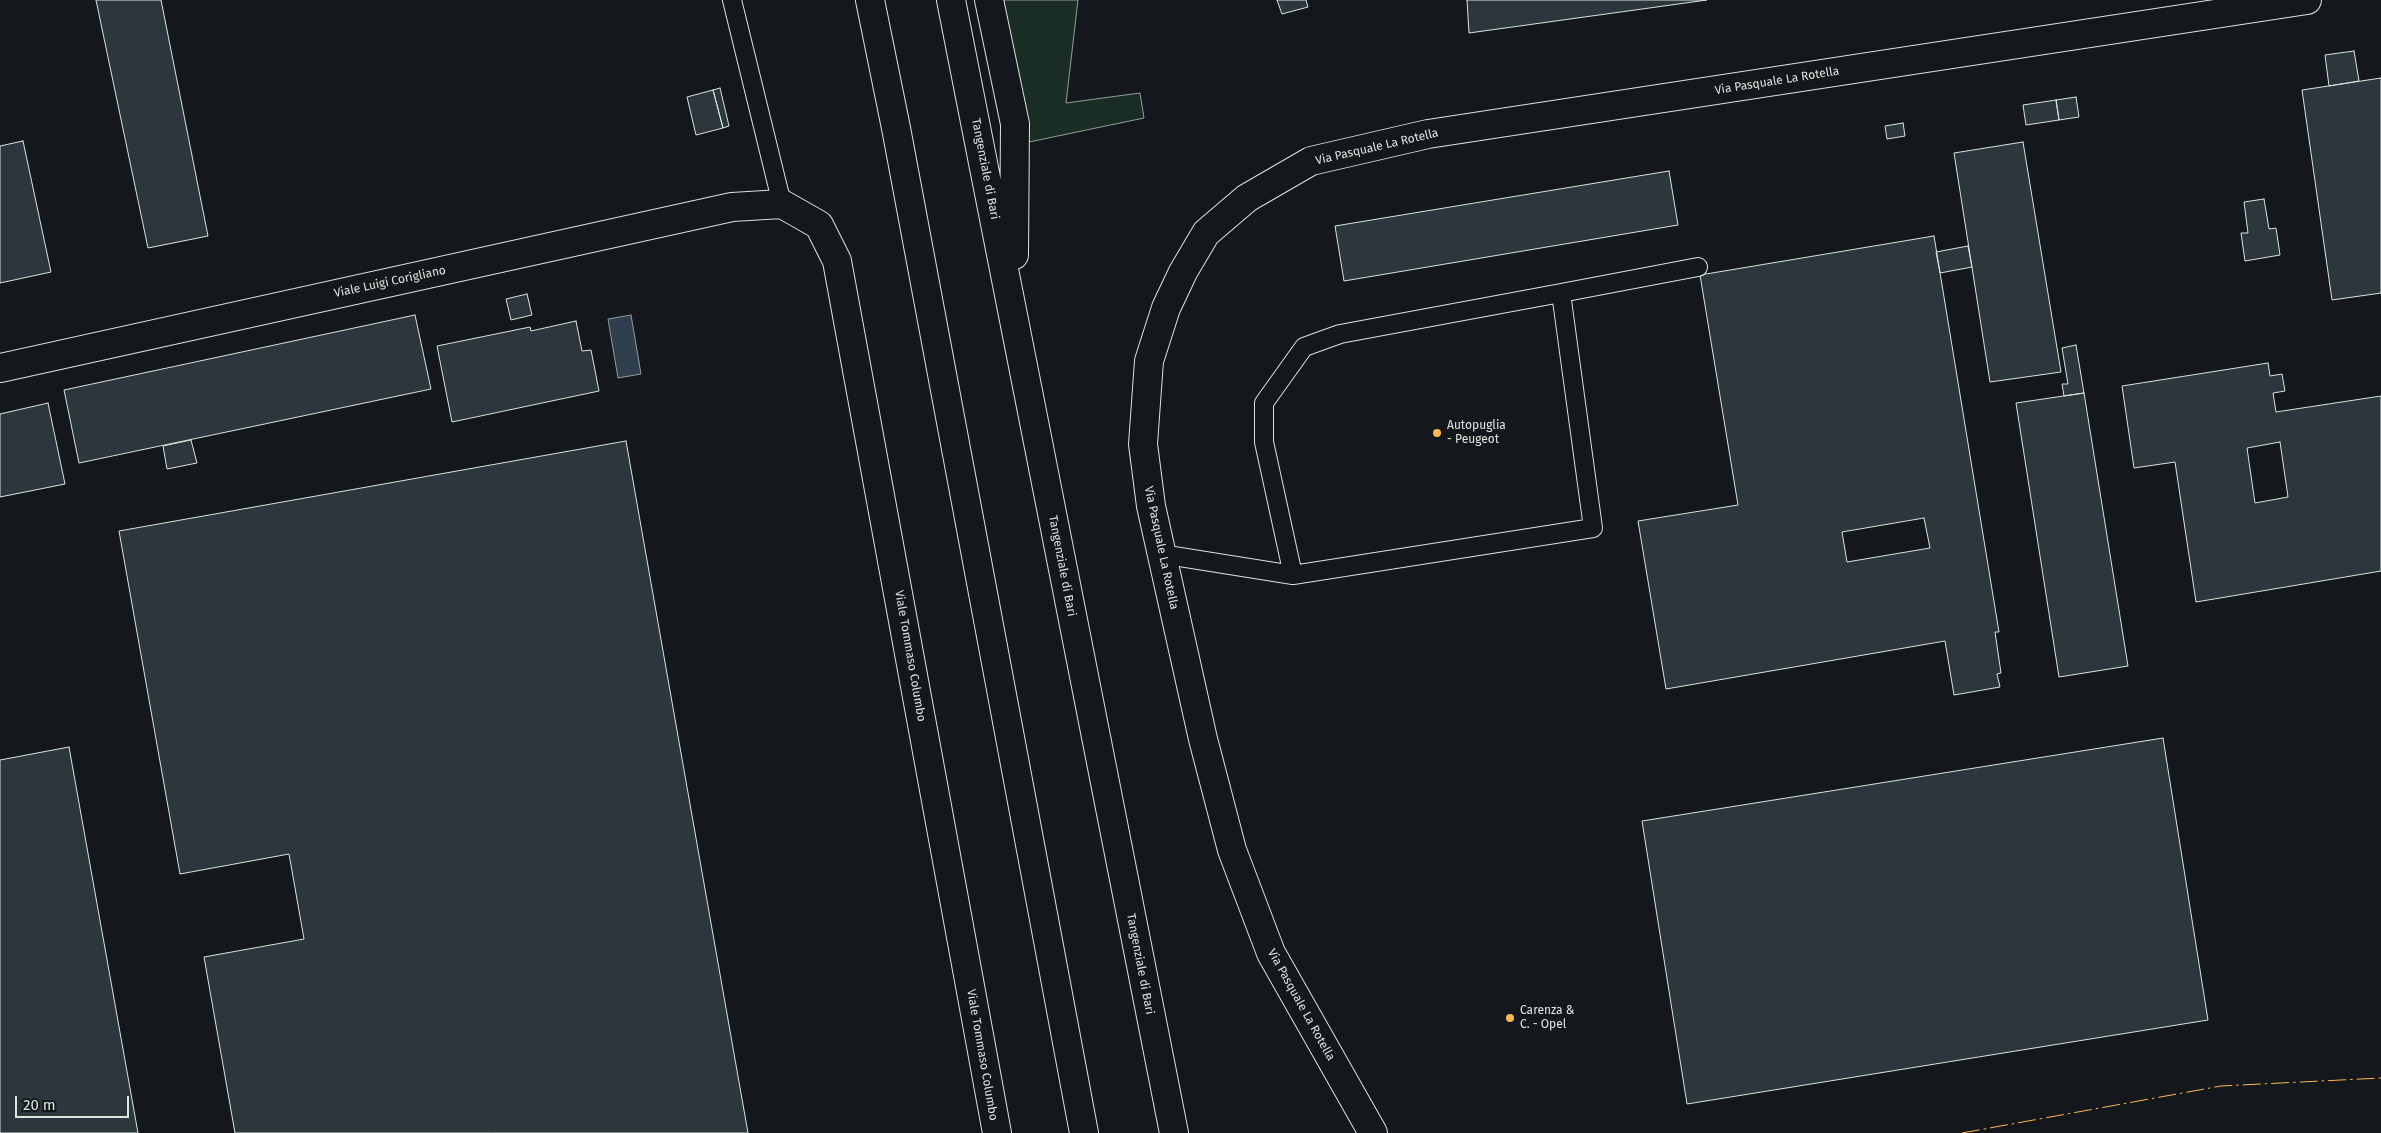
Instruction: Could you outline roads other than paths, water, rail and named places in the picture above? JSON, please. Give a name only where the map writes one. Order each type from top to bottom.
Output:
[{"type":"main road","points":[[870,0],[896,128],[1084,1133]]},
{"type":"main road","name":"Tangenziale di Bari","points":[[951,0],[1174,1133]]},
{"type":"main road","points":[[989,0],[1015,124],[1013,317]]},
{"type":"main road","name":"Via Pasquale La Rotella","points":[[1373,1133],[1271,953],[1236,860],[1203,739],[1151,506],[1144,444],[1149,361],[1166,308],[1183,272],[1206,233],[1247,198],[1311,161],[1428,134],[2308,0]]},
{"type":"main road","name":"Viale Luigi Corigliano","points":[[0,368],[732,207],[782,204]]},
{"type":"main road","name":"Viale Tommaso Columbo","points":[[782,204],[819,225],[837,261],[997,1133]]},
{"type":"lane","points":[[732,0],[782,204]]},
{"type":"lane","points":[[1293,575],[1264,442],[1264,403],[1304,347],[1340,334],[1698,267]]},
{"type":"lane","points":[[1161,554],[1293,575],[1593,528],[1562,293]]},
{"type":"water","points":[[631,315],[641,374],[618,378],[608,319]]},
{"type":"place","name":"Autopuglia - Peugeot","points":[[1437,433]]},
{"type":"place","name":"Carenza & C. - Opel","points":[[1510,1018]]}]
